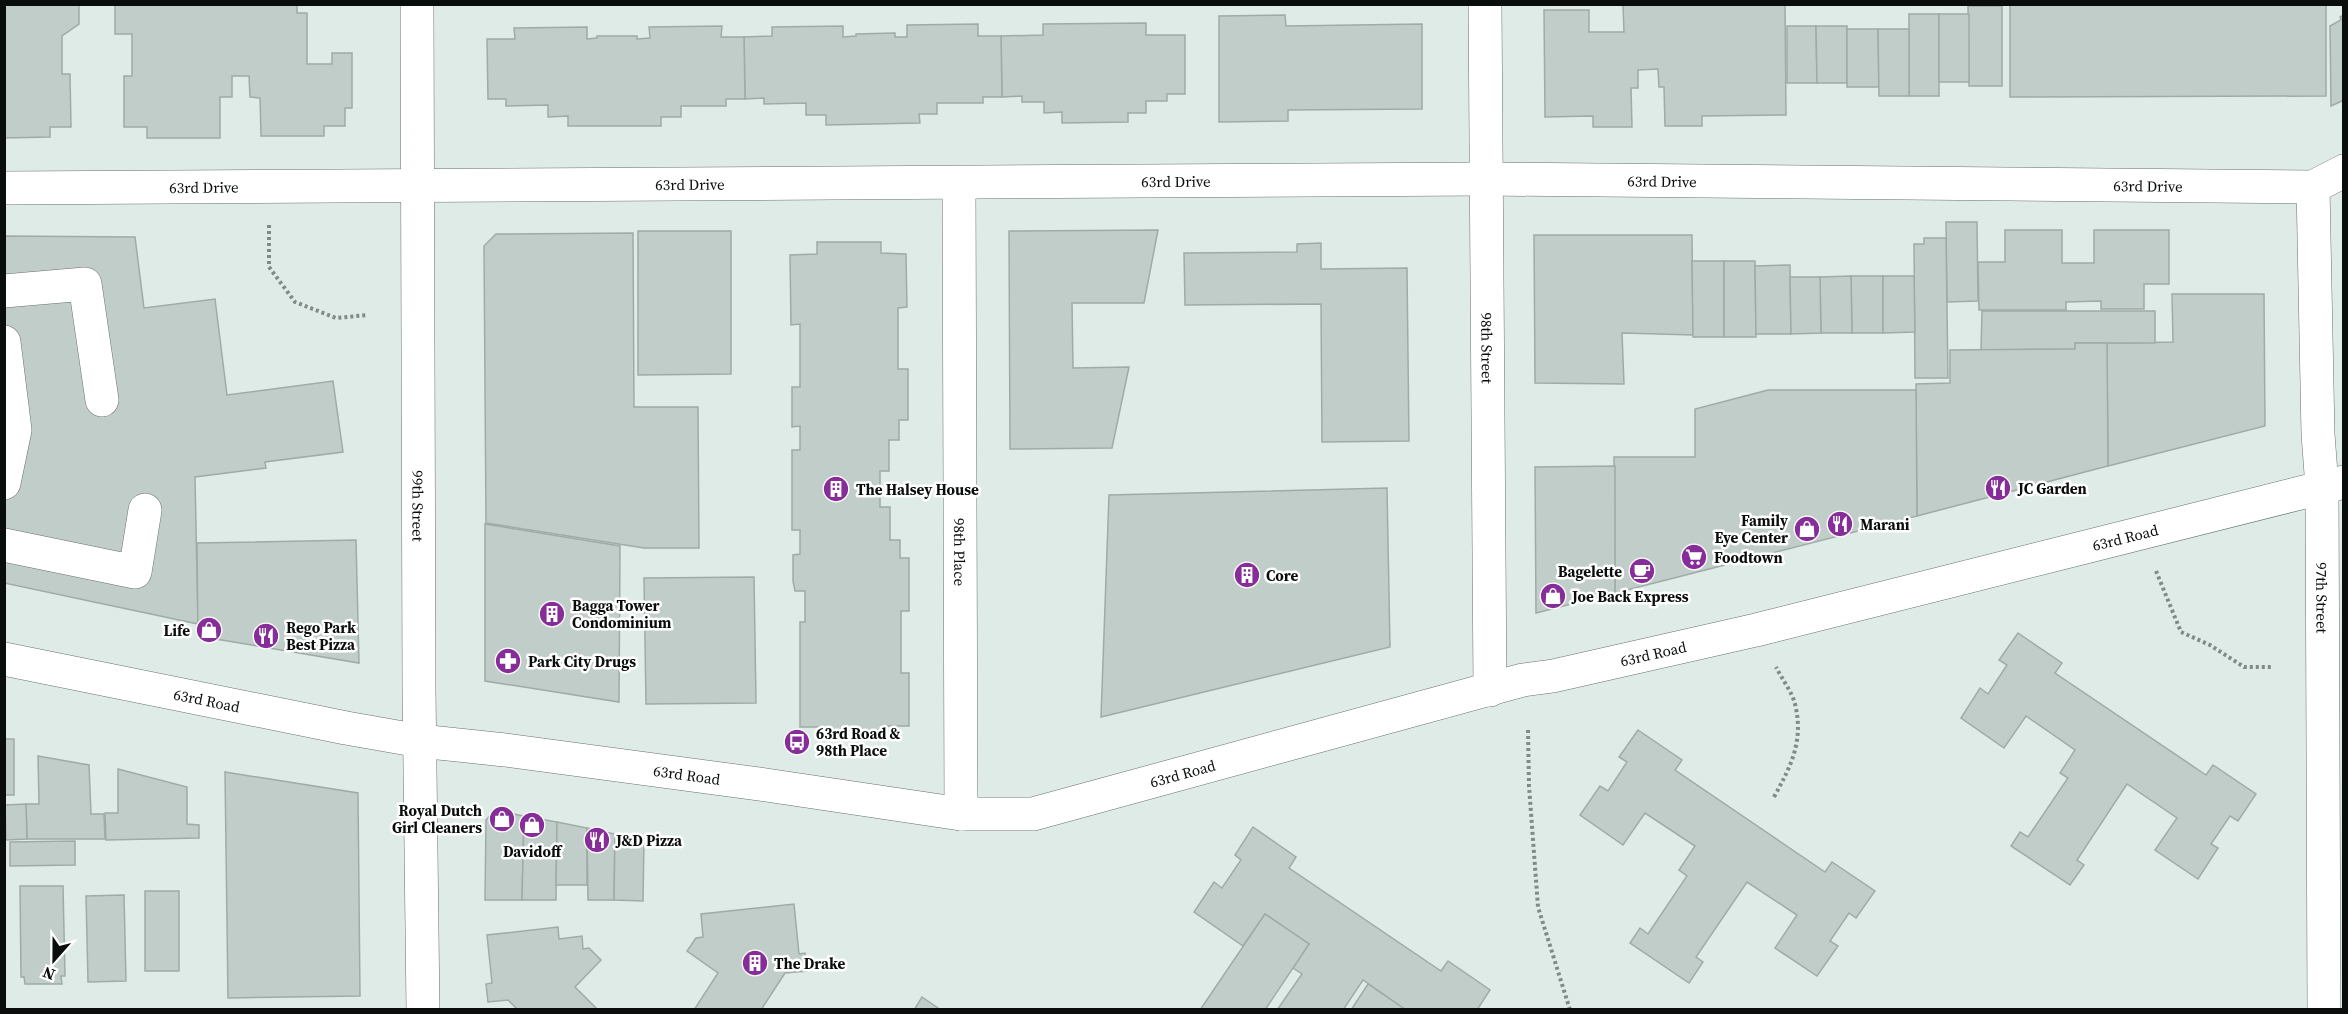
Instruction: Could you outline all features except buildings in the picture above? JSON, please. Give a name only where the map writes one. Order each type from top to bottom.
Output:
[{"type":"street","name":"99th Street","points":[[417,4],[423,1010]]},
{"type":"street","name":"98th Street","points":[[1485,4],[1490,690]]},
{"type":"street","name":"63rd Drive","points":[[4,188],[1486,179],[2313,187],[2343,171]]},
{"type":"street","name":"98th Place","points":[[959,183],[961,814]]},
{"type":"street","name":"97th Street","points":[[2313,187],[2318,434],[2333,485],[2333,643],[2324,1010]]},
{"type":"street","points":[[4,291],[86,284],[102,400]]},
{"type":"street","points":[[4,342],[15,429],[4,483]]},
{"type":"street","name":"63rd Road","points":[[4,659],[420,741],[777,786],[961,814],[1033,814],[1523,680],[1756,630],[2333,485]]},
{"type":"street","points":[[4,545],[135,572],[145,510]]},
{"type":"path","points":[[269,225],[269,267],[295,302],[336,318],[368,315]]},
{"type":"path","points":[[2156,571],[2181,632],[2210,645],[2244,667],[2274,667]]},
{"type":"path","points":[[1774,797],[1796,752],[1798,732],[1795,703],[1776,667]]},
{"type":"path","points":[[1528,730],[1529,786],[1538,907],[1570,1010]]},
{"type":"place","name":"JC Garden","points":[[1998,488]]},
{"type":"place","name":"The Halsey House","points":[[836,489]]},
{"type":"place","name":"Marani","points":[[1840,524]]},
{"type":"place","name":"Family Eye Center","points":[[1807,529]]},
{"type":"place","name":"Foodtown","points":[[1694,557]]},
{"type":"place","name":"Bagelette","points":[[1642,571]]},
{"type":"place","name":"Core","points":[[1247,575]]},
{"type":"place","name":"Joe Back Express","points":[[1553,596]]},
{"type":"place","name":"Bagga Tower Condominium","points":[[552,614]]},
{"type":"place","name":"Life","points":[[209,630]]},
{"type":"place","name":"Rego Park Best Pizza","points":[[266,636]]},
{"type":"place","name":"Park City Drugs","points":[[508,661]]},
{"type":"place","name":"63rd Road & 98th Place","points":[[797,742]]},
{"type":"place","name":"Royal Dutch Girl Cleaners","points":[[502,819]]},
{"type":"place","name":"Davidoff","points":[[532,825]]},
{"type":"place","name":"J&D Pizza","points":[[597,840]]},
{"type":"place","name":"The Drake","points":[[755,963]]}]
